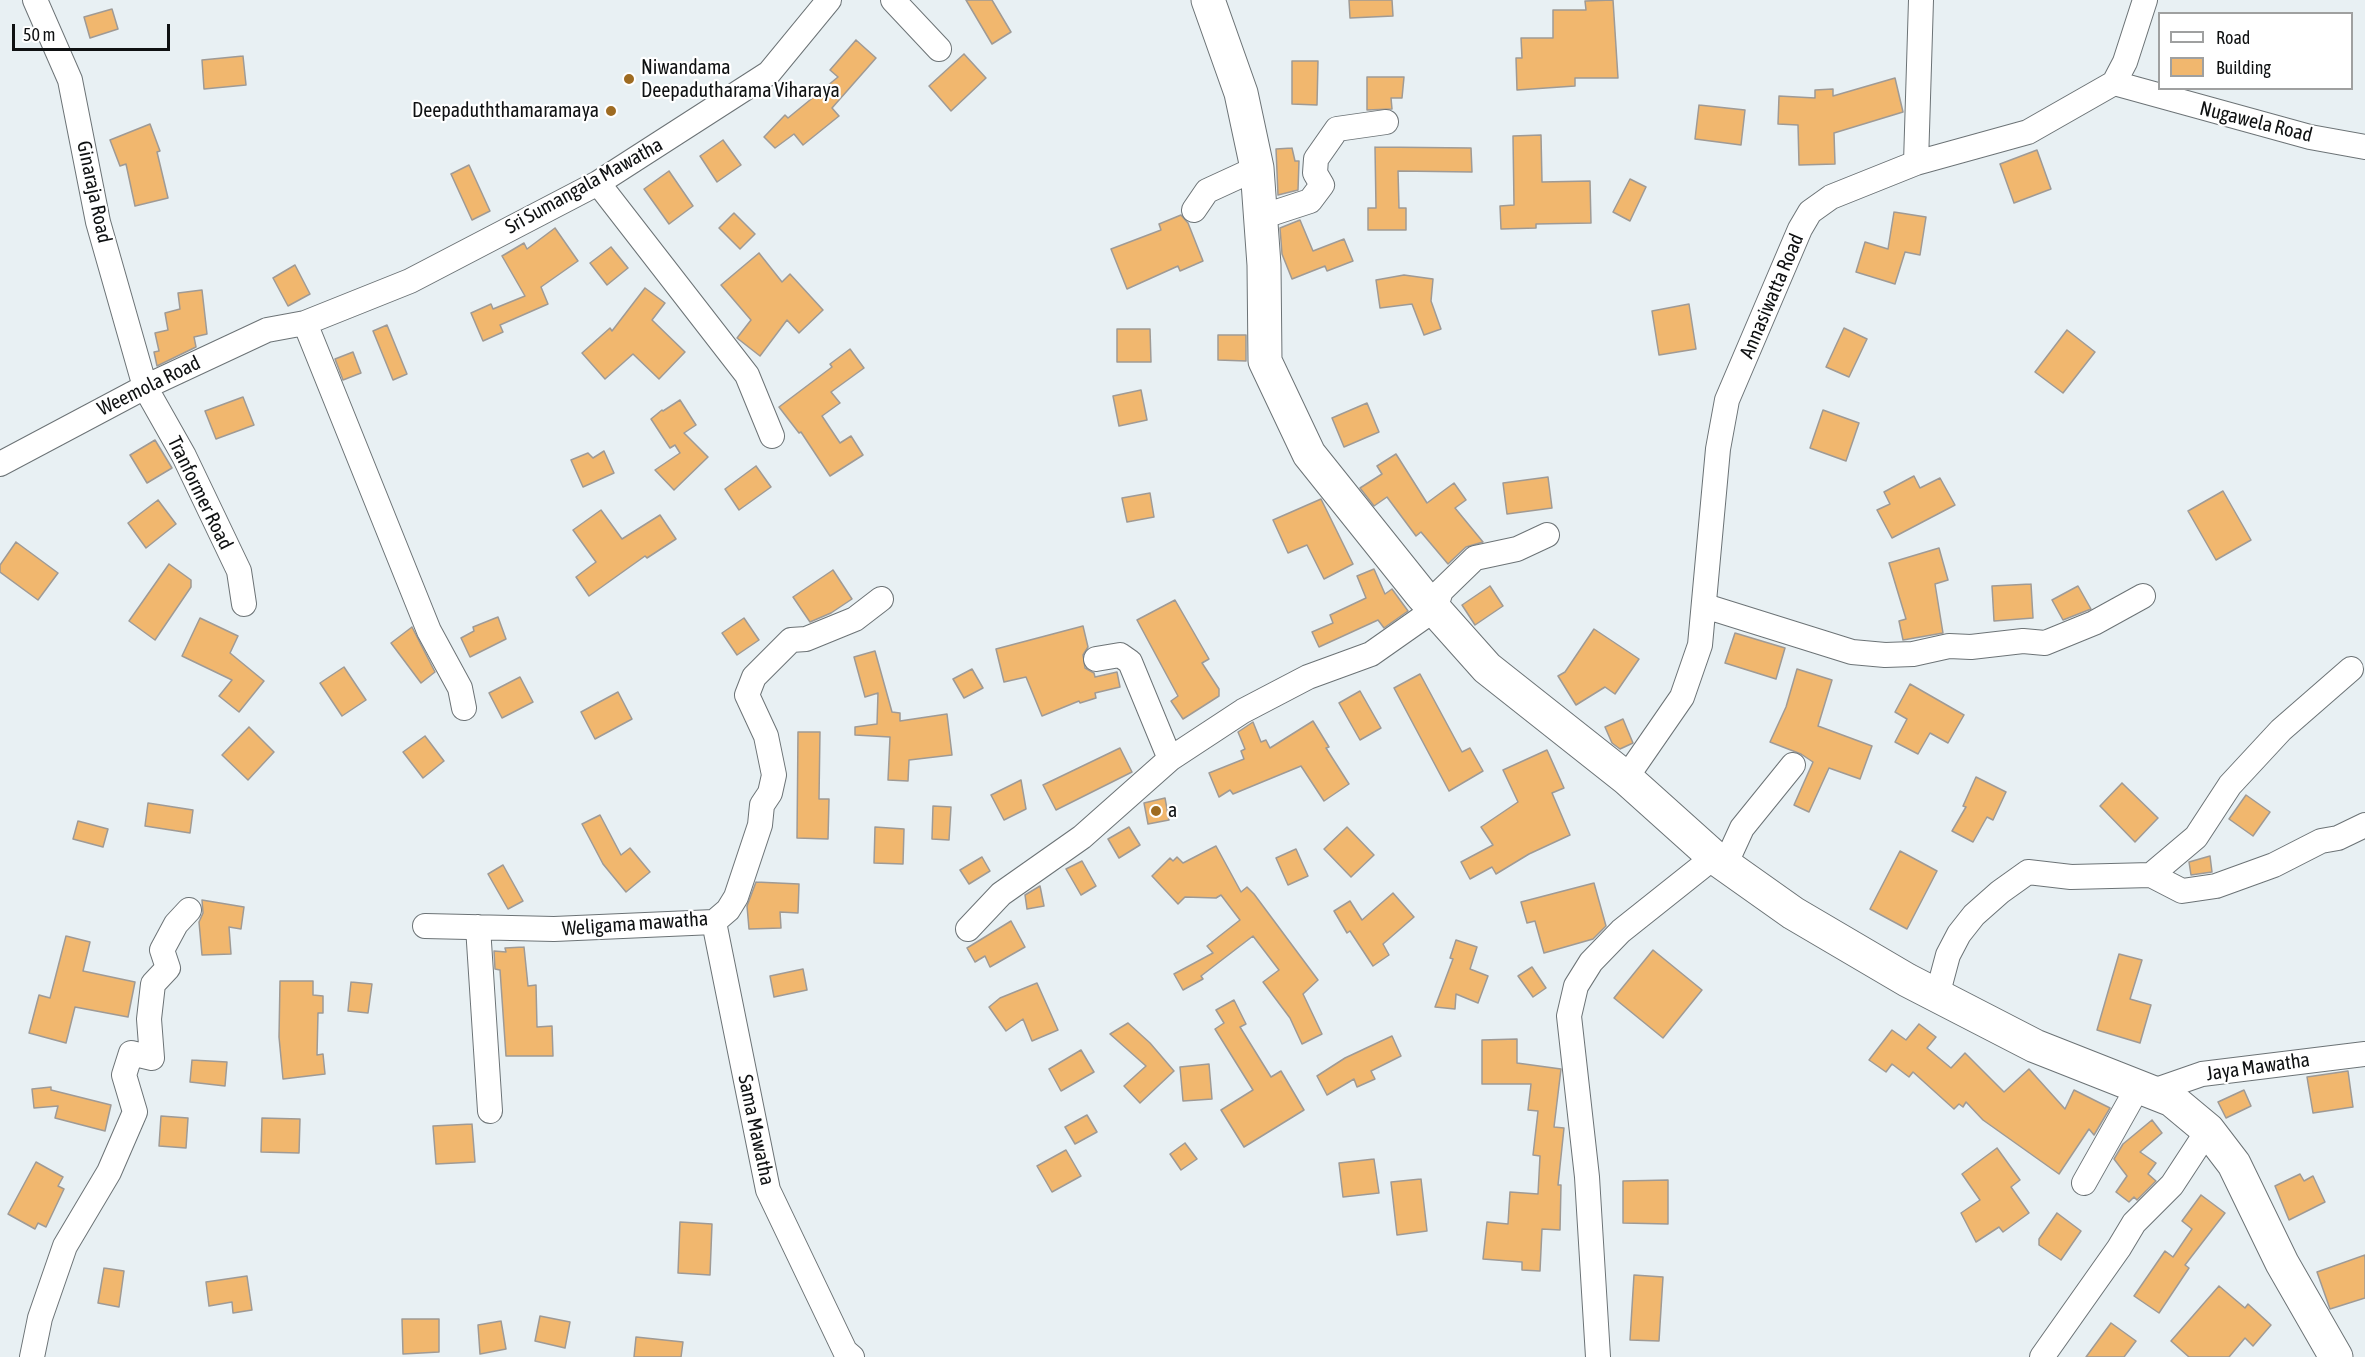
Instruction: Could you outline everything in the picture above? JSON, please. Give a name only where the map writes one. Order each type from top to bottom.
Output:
[{"type":"street","name":"Ginaraja Road","points":[[35,0],[70,80],[98,222],[145,387]]},
{"type":"street","name":"Sri Sumangala Mawatha","points":[[305,323],[410,281],[598,183],[769,73],[829,0]]},
{"type":"street","points":[[894,0],[939,49]]},
{"type":"street","points":[[1208,0],[1241,93],[1257,168],[1261,217],[1265,361],[1309,454],[1435,609],[1487,668],[1626,778],[1720,861],[1793,913],[1937,996],[2035,1046],[2172,1100],[2208,1130],[2234,1164],[2282,1263],[2336,1357]]},
{"type":"street","points":[[1916,163],[1921,0]]},
{"type":"street","points":[[2114,83],[2125,62],[2145,0]]},
{"type":"street","name":"Annasiwatta Road","points":[[1626,778],[1682,697],[1700,645],[1718,449],[1727,400],[1800,229],[1810,212],[1831,198],[1916,163],[2028,132],[2114,83]]},
{"type":"street","name":"Nugawela Road","points":[[2114,83],[2299,134],[2365,147]]},
{"type":"street","points":[[1261,217],[1310,201],[1322,185],[1315,173],[1316,159],[1337,129],[1386,122]]},
{"type":"street","points":[[1194,210],[1207,191],[1257,168]]},
{"type":"street","points":[[598,183],[747,375],[772,436]]},
{"type":"street","name":"Weemola Road","points":[[0,464],[145,387],[267,330],[305,323]]},
{"type":"street","points":[[305,323],[429,631],[460,688],[464,708]]},
{"type":"street","name":"Tranformer Road","points":[[145,387],[184,456],[239,572],[244,604]]},
{"type":"street","points":[[968,929],[1001,894],[1082,837],[1170,759],[1253,706],[1308,677],[1371,654],[1435,609],[1442,591],[1475,558],[1517,549],[1547,535]]},
{"type":"street","points":[[1705,606],[1852,652],[1885,655],[1913,654],[1949,646],[1971,647],[2023,641],[2045,643],[2094,623],[2143,596]]},
{"type":"street","name":"Weligama mawatha","points":[[425,926],[554,929],[714,922],[728,910],[736,897],[760,825],[762,805],[770,793],[774,776],[766,736],[747,695],[754,677],[791,640],[806,639],[855,619],[881,599]]},
{"type":"street","points":[[1096,659],[1120,655],[1130,662],[1170,759]]},
{"type":"street","points":[[2151,875],[2196,837],[2230,785],[2281,730],[2351,669]]},
{"type":"street","points":[[1598,1357],[1587,1177],[1569,1016],[1576,986],[1591,962],[1621,931],[1720,861],[1742,828],[1793,765]]},
{"type":"street","points":[[1937,996],[1948,955],[1959,934],[1974,915],[2028,872],[2071,877],[2151,875],[2182,891],[2216,886],[2274,865],[2321,841],[2338,838],[2365,825]]},
{"type":"street","points":[[32,1357],[40,1318],[65,1246],[109,1172],[135,1112],[124,1075],[131,1053],[152,1059],[149,1019],[153,984],[168,968],[162,950],[176,924],[189,910]]},
{"type":"street","name":"Sama Mawatha","points":[[714,922],[768,1190],[845,1351],[852,1357]]},
{"type":"street","points":[[478,927],[490,1111]]},
{"type":"street","name":"Jaya Mawatha","points":[[2145,1089],[2202,1074],[2365,1054]]},
{"type":"street","points":[[2084,1183],[2145,1089]]},
{"type":"street","points":[[2043,1357],[2134,1223],[2172,1185],[2208,1130]]},
{"type":"building","points":[[966,0],[992,0],[1011,32],[992,44]]},
{"type":"building","points":[[1349,0],[1392,0],[1393,16],[1350,18]]},
{"type":"building","points":[[1613,0],[1618,78],[1575,78],[1575,86],[1517,90],[1516,58],[1522,58],[1521,38],[1553,38],[1553,10],[1586,10],[1585,1]]},
{"type":"building","points":[[112,9],[118,29],[90,38],[84,17]]},
{"type":"building","points":[[856,40],[876,58],[832,108],[839,116],[803,145],[794,134],[775,148],[764,137],[785,115],[788,118],[838,77],[830,70]]},
{"type":"building","points":[[964,54],[986,78],[951,111],[929,86]]},
{"type":"building","points":[[243,56],[246,85],[204,89],[202,60]]},
{"type":"building","points":[[1292,61],[1318,61],[1317,105],[1292,104]]},
{"type":"building","points":[[1367,77],[1404,77],[1402,98],[1391,98],[1392,109],[1367,110]]},
{"type":"building","points":[[1895,78],[1903,112],[1834,133],[1835,164],[1799,165],[1798,125],[1778,124],[1779,96],[1815,98],[1815,90],[1833,89],[1833,96]]},
{"type":"building","points":[[1699,105],[1745,110],[1741,145],[1695,139]]},
{"type":"building","points":[[150,124],[160,151],[157,152],[168,198],[135,206],[126,164],[120,166],[110,140]]},
{"type":"building","points":[[1541,135],[1542,182],[1590,181],[1591,223],[1536,224],[1536,228],[1501,229],[1500,206],[1514,205],[1513,136]]},
{"type":"building","points":[[723,140],[741,165],[717,182],[700,156]]},
{"type":"building","points":[[1375,147],[1471,148],[1472,172],[1398,171],[1399,208],[1406,208],[1406,230],[1368,230],[1368,208],[1376,208]]},
{"type":"building","points":[[1292,148],[1295,161],[1299,161],[1298,190],[1278,195],[1276,149]]},
{"type":"building","points":[[2037,150],[2051,189],[2014,203],[2000,164]]},
{"type":"building","points":[[469,165],[490,211],[472,220],[451,174]]},
{"type":"building","points":[[669,171],[693,206],[669,224],[644,189]]},
{"type":"building","points":[[1630,179],[1646,187],[1630,221],[1613,212]]},
{"type":"building","points":[[1894,212],[1926,217],[1920,255],[1905,252],[1895,284],[1856,272],[1865,242],[1888,249]]},
{"type":"building","points":[[734,213],[755,234],[740,249],[719,228]]},
{"type":"building","points":[[1181,215],[1188,223],[1203,261],[1180,271],[1178,266],[1127,289],[1111,249],[1161,230],[1159,224]]},
{"type":"building","points":[[1300,220],[1313,251],[1344,239],[1353,261],[1327,271],[1325,266],[1292,279],[1282,254],[1280,228]]},
{"type":"building","points":[[555,228],[578,261],[541,287],[548,304],[500,325],[503,332],[483,341],[471,313],[491,304],[493,309],[525,296],[502,256],[524,243],[527,249]]},
{"type":"building","points":[[611,247],[628,268],[607,285],[590,263]]},
{"type":"building","points":[[759,253],[782,282],[790,274],[823,310],[799,333],[787,320],[760,356],[737,338],[751,320],[721,285]]},
{"type":"building","points":[[295,265],[310,294],[288,306],[273,278]]},
{"type":"building","points":[[1404,275],[1433,279],[1431,301],[1441,329],[1424,335],[1412,304],[1380,308],[1376,280]]},
{"type":"building","points":[[645,288],[665,303],[652,320],[685,352],[659,379],[633,354],[605,379],[582,353],[610,328],[612,331]]},
{"type":"building","points":[[202,290],[207,334],[194,337],[196,347],[157,366],[154,352],[159,351],[155,333],[168,330],[165,313],[180,309],[178,293]]},
{"type":"building","points":[[1689,304],[1696,349],[1659,355],[1652,311]]},
{"type":"building","points":[[387,325],[407,374],[393,380],[373,331]]},
{"type":"building","points":[[1844,328],[1867,339],[1849,377],[1826,367]]},
{"type":"building","points":[[1117,329],[1150,329],[1151,362],[1117,362]]},
{"type":"building","points":[[2067,330],[2095,352],[2063,393],[2035,372]]},
{"type":"building","points":[[1218,335],[1246,335],[1246,361],[1218,360]]},
{"type":"building","points":[[850,349],[864,368],[831,392],[840,403],[822,416],[840,443],[851,436],[863,455],[830,476],[801,432],[799,433],[779,407],[832,367],[830,364]]},
{"type":"building","points":[[353,352],[361,373],[343,380],[335,359]]},
{"type":"building","points":[[1141,390],[1147,420],[1119,426],[1113,396]]},
{"type":"building","points":[[243,397],[254,425],[216,439],[205,411]]},
{"type":"building","points":[[680,400],[696,425],[684,433],[708,457],[674,490],[655,470],[680,453],[675,445],[670,448],[651,419]]},
{"type":"building","points":[[1367,403],[1379,432],[1344,447],[1332,418]]},
{"type":"building","points":[[1823,410],[1859,423],[1846,461],[1810,448]]},
{"type":"building","points":[[155,440],[172,468],[147,483],[130,455]]},
{"type":"building","points":[[604,451],[614,473],[583,487],[571,460],[588,453],[593,458]]},
{"type":"building","points":[[1396,454],[1427,503],[1454,483],[1466,500],[1455,508],[1483,542],[1466,547],[1448,564],[1421,532],[1416,536],[1387,497],[1374,506],[1360,488],[1382,474],[1377,466]]},
{"type":"building","points":[[756,466],[771,487],[739,510],[725,489]]},
{"type":"building","points":[[1914,476],[1920,488],[1940,478],[1955,505],[1892,538],[1877,510],[1890,504],[1884,492]]},
{"type":"building","points":[[1548,477],[1552,508],[1507,514],[1503,483]]},
{"type":"building","points":[[2223,491],[2251,540],[2216,560],[2188,511]]},
{"type":"building","points":[[1150,493],[1154,517],[1127,522],[1122,498]]},
{"type":"building","points":[[1321,499],[1353,564],[1324,579],[1307,545],[1288,553],[1273,520]]},
{"type":"building","points":[[158,500],[176,524],[146,548],[128,523]]},
{"type":"building","points":[[601,510],[622,539],[660,515],[676,539],[647,558],[645,556],[589,596],[576,577],[596,562],[573,530]]},
{"type":"building","points":[[16,542],[58,573],[38,600],[0,572],[0,565]]},
{"type":"building","points":[[1939,548],[1948,580],[1935,584],[1943,633],[1903,640],[1899,621],[1906,619],[1889,563]]},
{"type":"building","points":[[169,564],[191,580],[191,587],[155,640],[129,621]]},
{"type":"building","points":[[1374,569],[1385,594],[1392,589],[1408,611],[1384,628],[1378,620],[1319,647],[1312,632],[1333,623],[1330,615],[1366,598],[1357,576]]},
{"type":"building","points":[[833,570],[852,599],[831,613],[810,622],[793,597]]},
{"type":"building","points":[[2031,584],[2033,618],[1994,621],[1992,586]]},
{"type":"building","points":[[1490,586],[1503,606],[1475,625],[1462,605]]},
{"type":"building","points":[[2078,586],[2091,609],[2063,620],[2052,600]]},
{"type":"building","points":[[1175,600],[1209,659],[1202,663],[1219,689],[1219,696],[1183,719],[1171,701],[1178,696],[1137,620]]},
{"type":"building","points":[[498,617],[506,639],[470,657],[461,638],[474,631],[473,627]]},
{"type":"building","points":[[200,618],[238,636],[230,653],[264,681],[239,712],[219,696],[232,680],[182,656]]},
{"type":"building","points":[[744,618],[759,640],[737,655],[722,633]]},
{"type":"building","points":[[1083,626],[1088,647],[1083,655],[1085,668],[1094,673],[1095,677],[1117,672],[1120,687],[1095,693],[1096,698],[1080,703],[1079,701],[1042,716],[1026,677],[1004,682],[996,649]]},
{"type":"building","points":[[412,627],[435,672],[421,683],[391,643]]},
{"type":"building","points":[[1594,629],[1639,659],[1615,694],[1605,687],[1576,705],[1558,676],[1565,672]]},
{"type":"building","points":[[1735,633],[1785,648],[1776,679],[1725,663]]},
{"type":"building","points":[[875,651],[892,712],[900,713],[900,721],[947,714],[952,755],[909,760],[908,781],[888,780],[890,737],[855,735],[855,727],[877,724],[878,693],[865,697],[854,657]]},
{"type":"building","points":[[344,667],[366,700],[342,716],[320,683]]},
{"type":"building","points":[[972,669],[983,688],[964,698],[953,679]]},
{"type":"building","points":[[1797,669],[1832,680],[1818,726],[1872,746],[1860,779],[1829,768],[1809,812],[1794,805],[1813,762],[1801,754],[1770,742],[1786,707]]},
{"type":"building","points":[[1420,674],[1462,752],[1470,748],[1483,771],[1449,791],[1394,688]]},
{"type":"building","points":[[520,677],[533,702],[502,718],[489,693]]},
{"type":"building","points":[[1910,684],[1964,715],[1948,743],[1930,733],[1918,754],[1895,742],[1907,719],[1895,712]]},
{"type":"building","points":[[1360,691],[1381,728],[1360,740],[1339,703]]},
{"type":"building","points":[[618,692],[632,719],[595,739],[581,712]]},
{"type":"building","points":[[1623,719],[1633,743],[1620,749],[1612,743],[1605,727]]},
{"type":"building","points":[[1313,721],[1329,747],[1326,748],[1349,784],[1324,801],[1301,766],[1233,794],[1230,790],[1219,797],[1209,773],[1244,759],[1241,751],[1245,749],[1238,732],[1253,722],[1261,742],[1266,740],[1270,748]]},
{"type":"building","points":[[249,727],[274,752],[248,780],[222,755]]},
{"type":"building","points":[[798,732],[820,732],[819,799],[829,799],[828,839],[797,838]]},
{"type":"building","points":[[425,736],[444,761],[423,778],[403,752]]},
{"type":"building","points":[[1120,748],[1132,772],[1056,810],[1043,785]]},
{"type":"building","points":[[1547,750],[1564,788],[1552,793],[1570,835],[1529,854],[1496,874],[1492,867],[1470,879],[1461,862],[1493,845],[1481,827],[1518,802],[1503,770]]},
{"type":"building","points":[[1976,777],[2006,792],[1993,820],[1987,817],[1973,842],[1952,831],[1966,807],[1963,806]]},
{"type":"building","points":[[1021,780],[1026,809],[1004,820],[991,795]]},
{"type":"building","points":[[2122,783],[2158,818],[2135,842],[2100,806]]},
{"type":"building","points":[[2246,795],[2270,812],[2253,836],[2229,819]]},
{"type":"building","name":"a","points":[[1165,798],[1169,820],[1148,824],[1144,803]]},
{"type":"building","points":[[148,803],[193,810],[190,833],[145,826]]},
{"type":"building","points":[[933,806],[951,807],[949,840],[932,839]]},
{"type":"building","points":[[600,815],[621,855],[630,848],[650,872],[626,892],[603,864],[582,824]]},
{"type":"building","points":[[78,821],[108,829],[103,847],[73,839]]},
{"type":"building","points":[[875,827],[904,829],[903,864],[874,863]]},
{"type":"building","points":[[1129,827],[1140,845],[1119,858],[1108,839]]},
{"type":"building","points":[[1347,827],[1374,855],[1351,877],[1324,849]]},
{"type":"building","points":[[1216,846],[1241,892],[1247,887],[1254,894],[1318,980],[1303,994],[1322,1034],[1302,1044],[1290,1018],[1263,982],[1279,970],[1253,936],[1201,976],[1203,979],[1183,990],[1174,974],[1213,953],[1207,946],[1240,920],[1221,895],[1216,898],[1185,897],[1178,904],[1152,876],[1170,858],[1173,861],[1177,857],[1183,863]]},
{"type":"building","points":[[1296,849],[1308,876],[1288,885],[1276,858]]},
{"type":"building","points":[[1900,851],[1937,871],[1907,929],[1870,909]]},
{"type":"building","points":[[2210,856],[2212,872],[2191,875],[2189,862]]},
{"type":"building","points":[[982,857],[990,871],[969,884],[960,870]]},
{"type":"building","points":[[1082,861],[1096,886],[1081,895],[1066,869]]},
{"type":"building","points":[[503,865],[523,901],[508,909],[488,874]]},
{"type":"building","points":[[756,882],[799,884],[798,913],[780,912],[781,928],[749,929],[747,906]]},
{"type":"building","points":[[1594,883],[1606,926],[1593,939],[1544,953],[1535,921],[1527,923],[1521,902]]},
{"type":"building","points":[[1040,886],[1044,906],[1027,909],[1025,895]]},
{"type":"building","points":[[1393,893],[1414,917],[1383,944],[1389,955],[1373,966],[1350,931],[1347,933],[1334,911],[1350,901],[1362,920]]},
{"type":"building","points":[[202,900],[244,907],[241,929],[229,927],[231,954],[202,955],[199,922],[203,913]]},
{"type":"building","points":[[1011,921],[1025,947],[990,967],[985,956],[975,962],[967,948]]},
{"type":"building","points":[[66,936],[90,942],[83,971],[135,982],[128,1017],[75,1007],[66,1043],[29,1033],[39,995],[50,998]]},
{"type":"building","points":[[1456,940],[1477,947],[1470,969],[1488,976],[1478,1003],[1456,994],[1455,1009],[1435,1007],[1453,959],[1450,958]]},
{"type":"building","points":[[524,947],[528,986],[536,985],[537,1027],[552,1026],[553,1056],[506,1056],[500,970],[495,969],[494,951],[506,952],[505,948]]},
{"type":"building","points":[[1653,950],[1702,990],[1663,1038],[1614,998]]},
{"type":"building","points":[[2119,954],[2142,960],[2130,999],[2151,1005],[2140,1043],[2097,1030]]},
{"type":"building","points":[[1532,967],[1546,988],[1533,997],[1518,976]]},
{"type":"building","points":[[803,969],[807,990],[774,997],[770,976]]},
{"type":"building","points":[[280,981],[313,981],[313,995],[323,996],[323,1013],[318,1013],[317,1055],[323,1054],[325,1074],[283,1079],[279,1037]]},
{"type":"building","points":[[351,982],[372,984],[368,1013],[348,1011]]},
{"type":"building","points":[[1037,983],[1058,1030],[1032,1041],[1023,1019],[1006,1031],[989,1007],[1000,998]]},
{"type":"building","points":[[1234,1000],[1246,1024],[1240,1027],[1271,1077],[1281,1071],[1304,1110],[1244,1147],[1221,1110],[1253,1090],[1215,1029],[1224,1023],[1216,1010]]},
{"type":"building","points":[[1128,1023],[1150,1043],[1174,1071],[1140,1103],[1124,1086],[1146,1066],[1110,1034]]},
{"type":"building","points":[[1919,1024],[1936,1037],[1927,1048],[1951,1068],[1965,1053],[2004,1092],[2029,1069],[2065,1109],[2074,1090],[2110,1108],[2094,1135],[2089,1129],[2059,1174],[1983,1120],[1966,1102],[1963,1107],[1959,1104],[1954,1109],[1913,1072],[1909,1077],[1892,1064],[1886,1072],[1869,1060],[1892,1030],[1906,1040]]},
{"type":"building","points":[[1392,1036],[1401,1056],[1371,1071],[1375,1079],[1357,1087],[1354,1079],[1327,1095],[1317,1076],[1345,1058]]},
{"type":"building","points":[[1517,1039],[1517,1063],[1561,1069],[1554,1127],[1564,1128],[1558,1185],[1561,1185],[1560,1230],[1542,1229],[1540,1271],[1522,1270],[1522,1262],[1483,1259],[1487,1222],[1508,1224],[1510,1192],[1538,1194],[1540,1156],[1533,1155],[1538,1111],[1528,1110],[1531,1084],[1482,1084],[1482,1040]]},
{"type":"building","points":[[1081,1050],[1094,1072],[1061,1091],[1049,1069]]},
{"type":"building","points":[[192,1060],[227,1062],[225,1086],[190,1082]]},
{"type":"building","points":[[1209,1064],[1212,1099],[1183,1101],[1180,1067]]},
{"type":"building","points":[[2348,1071],[2353,1107],[2313,1113],[2307,1077]]},
{"type":"building","points":[[51,1087],[51,1090],[111,1105],[105,1131],[55,1118],[58,1106],[34,1108],[32,1089]]},
{"type":"building","points":[[2244,1090],[2251,1106],[2226,1118],[2218,1102]]},
{"type":"building","points":[[1087,1115],[1097,1132],[1075,1144],[1065,1127]]},
{"type":"building","points":[[161,1116],[188,1118],[186,1148],[159,1146]]},
{"type":"building","points":[[262,1118],[300,1119],[299,1153],[261,1152]]},
{"type":"building","points":[[2152,1120],[2162,1133],[2140,1152],[2156,1163],[2148,1174],[2156,1181],[2137,1200],[2134,1197],[2129,1202],[2116,1192],[2127,1176],[2114,1159],[2123,1144]]},
{"type":"building","points":[[472,1124],[475,1162],[436,1164],[433,1126]]},
{"type":"building","points":[[1185,1143],[1197,1159],[1181,1170],[1170,1154]]},
{"type":"building","points":[[1997,1148],[2020,1180],[2011,1187],[2029,1213],[2003,1232],[1999,1227],[1976,1242],[1961,1213],[1980,1200],[1962,1174]]},
{"type":"building","points":[[1066,1150],[1081,1176],[1052,1192],[1037,1166]]},
{"type":"building","points":[[1374,1159],[1379,1193],[1343,1197],[1339,1163]]},
{"type":"building","points":[[36,1162],[63,1177],[58,1186],[64,1189],[46,1227],[38,1223],[35,1229],[8,1214]]},
{"type":"building","points":[[2300,1174],[2304,1181],[2313,1176],[2325,1202],[2289,1220],[2275,1186]]},
{"type":"building","points":[[1421,1179],[1427,1231],[1397,1235],[1391,1182]]},
{"type":"building","points":[[1668,1180],[1668,1224],[1623,1223],[1623,1181]]},
{"type":"building","points":[[2201,1195],[2225,1213],[2185,1265],[2189,1268],[2159,1313],[2134,1296],[2165,1251],[2173,1257],[2192,1229],[2182,1221]]},
{"type":"building","points":[[2057,1213],[2081,1231],[2061,1260],[2039,1245],[2039,1239]]},
{"type":"building","points":[[680,1222],[712,1224],[710,1275],[678,1273]]},
{"type":"building","points":[[2365,1255],[2365,1298],[2330,1309],[2317,1272]]},
{"type":"building","points":[[104,1268],[124,1271],[119,1307],[98,1303]]},
{"type":"building","points":[[1634,1275],[1663,1277],[1659,1341],[1630,1340]]},
{"type":"building","points":[[247,1276],[252,1310],[233,1313],[232,1302],[209,1306],[206,1282]]},
{"type":"building","points":[[2219,1286],[2245,1308],[2248,1304],[2271,1325],[2253,1346],[2245,1338],[2229,1357],[2189,1357],[2171,1341]]},
{"type":"building","points":[[540,1316],[570,1322],[565,1348],[535,1341]]},
{"type":"building","points":[[402,1319],[439,1319],[439,1352],[403,1354]]},
{"type":"building","points":[[501,1321],[506,1349],[480,1354],[478,1325]]},
{"type":"building","points":[[2111,1323],[2136,1341],[2124,1357],[2086,1357]]},
{"type":"building","points":[[636,1337],[683,1342],[681,1357],[634,1357]]},
{"type":"place","name":"Niwandama Deepadutharama Viharaya","points":[[629,79]]},
{"type":"place","name":"Deepaduththamaramaya","points":[[611,111]]},
{"type":"place","name":"a","points":[[1156,811]]}]
